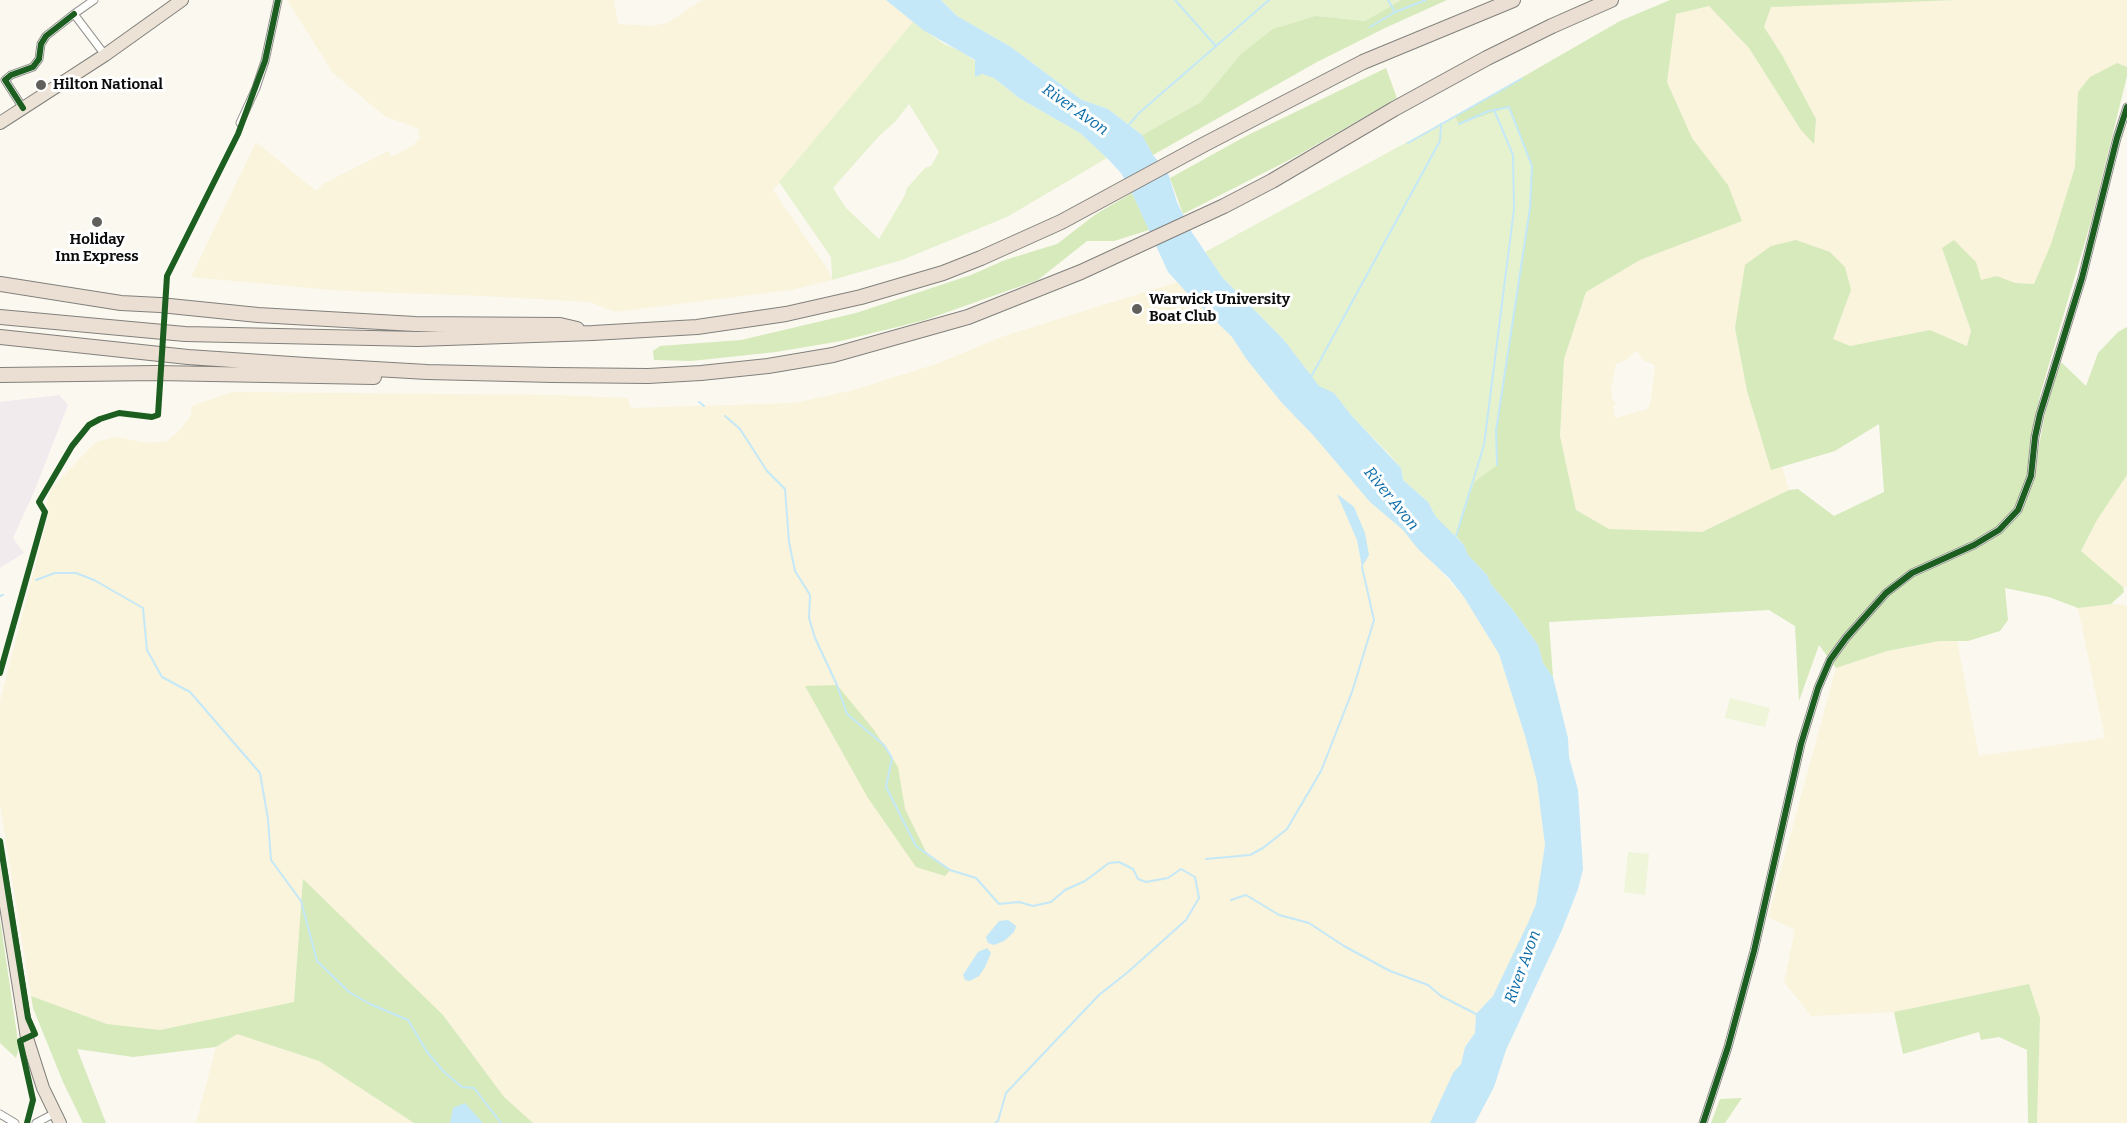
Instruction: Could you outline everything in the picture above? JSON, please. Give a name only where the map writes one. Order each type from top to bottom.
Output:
[{"type":"highway","points":[[0,123],[105,55],[182,0]]},
{"type":"highway","points":[[0,317],[185,334],[418,339],[697,327],[786,314],[861,297],[943,273],[981,258],[1061,222],[1363,62],[1513,0]]},
{"type":"highway","points":[[0,337],[188,357],[427,372],[648,376],[733,371],[833,355],[925,330],[996,307],[1081,272],[1224,206],[1486,58],[1611,0]]},
{"type":"highway","points":[[0,284],[121,303],[258,315],[414,324],[560,325],[593,333]]},
{"type":"highway","points":[[0,375],[157,373],[370,377],[427,372]]},
{"type":"highway","points":[[0,868],[27,1038],[34,1067],[58,1118]]},
{"type":"street","points":[[23,108],[5,80],[11,75],[33,67],[39,59],[41,44],[46,36],[94,0]]},
{"type":"street","points":[[240,123],[265,61],[278,0]]},
{"type":"street","points":[[74,14],[105,55]]},
{"type":"street","points":[[1703,1123],[1728,1047],[1754,951],[1801,744],[1818,688],[1830,660],[1842,643],[1886,593],[1912,573],[1974,545],[1999,530],[2018,510],[2031,476],[2040,414],[2082,278],[2127,107]]},
{"type":"street","points":[[0,1114],[15,1123]]},
{"type":"street","points":[[36,1123],[58,1118]]},
{"type":"shaded area","points":[[287,0],[614,0],[618,24],[653,26],[669,22],[702,0],[886,0],[913,22],[773,190],[828,270],[832,280],[791,290],[615,312],[590,302],[344,291],[191,277],[256,142],[316,191],[323,184],[388,151],[391,157],[412,146],[420,138],[418,128],[386,117],[333,73]]},
{"type":"shaded area","points":[[1957,0],[2127,0],[2127,67],[2117,63],[2078,92],[2075,167],[2051,244],[2034,284],[2015,283],[1997,276],[1981,281],[1942,248],[1971,332],[1968,346],[1930,330],[1850,346],[1833,339],[1851,290],[1735,328],[1747,391],[1759,431],[1772,469],[1782,466],[1789,490],[1702,532],[1609,529],[1576,510],[1560,436],[1564,359],[1586,292],[1640,260],[1742,221],[1728,185],[1692,138],[1667,82],[1676,14],[1709,6],[1749,48],[1801,130],[1814,143],[1816,119],[1782,55],[1764,27],[1771,6]],"holes":[[[1635,352],[1639,352],[1643,360],[1655,365],[1648,409],[1615,418],[1613,406],[1616,403],[1612,399],[1611,389],[1616,364],[1626,360]]]},
{"type":"shaded area","points":[[1177,282],[1232,337],[1247,360],[1282,403],[1313,435],[1370,502],[1403,530],[1464,597],[1499,654],[1526,739],[1537,782],[1545,845],[1536,904],[1493,996],[1476,1014],[1475,1033],[1465,1047],[1461,1064],[1453,1074],[1430,1123],[533,1123],[504,1097],[443,1015],[303,880],[294,1002],[160,1030],[107,1024],[31,996],[0,805],[0,701],[49,512],[46,504],[52,487],[96,442],[117,437],[147,443],[167,441],[179,431],[191,415],[192,406],[232,392],[555,395],[628,398],[631,408],[795,403],[854,390],[936,364],[1004,336]]},
{"type":"shaded area","points":[[59,395],[68,405],[34,492],[13,538],[24,553],[0,568],[0,402]]},
{"type":"shaded area","points":[[2127,475],[2127,587],[2123,587],[2081,551],[2097,520]]},
{"type":"shaded area","points":[[2111,604],[2127,605],[2127,1123],[2037,1123],[2040,1018],[2029,984],[1894,1012],[1811,1016],[1784,982],[1795,930],[1768,917],[1836,668],[1887,651],[1939,641],[1957,641],[1979,756],[2105,738],[2078,608]]},
{"type":"shaded area","points":[[237,1034],[319,1061],[414,1123],[196,1123],[216,1047]]},
{"type":"green space","points":[[941,0],[1401,0],[1365,21],[1316,16],[1241,54],[1201,102],[1142,135],[1108,109],[1082,100],[1011,47],[957,16]]},
{"type":"green space","points":[[1401,0],[1447,0],[1317,62],[1153,155],[1142,135],[1201,102],[1241,54],[1273,29],[1316,16],[1365,21]]},
{"type":"green space","points":[[1670,0],[1957,0],[1771,7],[1764,27],[1782,55],[1816,119],[1814,144],[1801,130],[1749,48],[1709,6],[1676,14],[1667,82],[1692,138],[1728,185],[1742,221],[1640,260],[1586,292],[1564,359],[1560,436],[1576,510],[1609,529],[1702,532],[1789,490],[1798,489],[1834,516],[1884,492],[1879,424],[1835,451],[1771,470],[1747,391],[1735,328],[1745,265],[1771,246],[1796,240],[1830,252],[1845,267],[1851,290],[1833,339],[1850,346],[1930,330],[1967,346],[1971,331],[1942,248],[1954,240],[1976,262],[1981,280],[1997,276],[2015,283],[2034,284],[2051,244],[2075,167],[2078,92],[2090,77],[2117,63],[2127,67],[2127,76],[2092,218],[2040,395],[2031,450],[2038,451],[2049,393],[2061,362],[2086,386],[2098,353],[2118,332],[2127,327],[2127,475],[2097,520],[2081,551],[2123,587],[2124,592],[2111,604],[2078,608],[2049,597],[2005,588],[2008,620],[2000,631],[1968,641],[1939,641],[1887,651],[1836,668],[1819,645],[1799,701],[1795,626],[1769,610],[1549,622],[1553,677],[1543,663],[1538,645],[1491,584],[1487,575],[1468,555],[1464,545],[1456,536],[1474,482],[1497,465],[1496,431],[1530,209],[1532,166],[1509,107],[1459,124],[1455,116],[1620,21]]},
{"type":"green space","points":[[913,22],[944,44],[975,61],[982,74],[994,78],[1019,98],[1080,133],[1107,158],[1007,217],[902,260],[832,280],[831,257],[779,182]],"holes":[[[909,104],[939,152],[931,166],[925,168],[907,188],[879,239],[846,208],[833,188]]]},
{"type":"green space","points":[[1386,68],[1397,98],[1293,158],[1183,214],[1170,178],[1246,136]]},
{"type":"green space","points":[[1509,107],[1532,166],[1530,208],[1496,431],[1497,465],[1474,482],[1456,536],[1450,533],[1436,517],[1428,502],[1403,480],[1401,468],[1389,454],[1351,415],[1334,393],[1319,387],[1284,340],[1222,277],[1205,252],[1455,116],[1459,124],[1489,111]]},
{"type":"green space","points":[[1132,193],[1149,230],[1114,241],[1087,241],[1038,280],[925,320],[841,341],[776,352],[691,361],[654,360],[653,351],[660,346],[741,340],[856,313],[971,275],[1005,260],[1057,244],[1096,214]]},
{"type":"green space","points":[[837,685],[874,730],[898,767],[905,809],[928,856],[950,870],[945,876],[916,867],[868,798],[805,686]]},
{"type":"green space","points":[[1730,698],[1770,708],[1765,727],[1725,718]]},
{"type":"green space","points":[[1628,852],[1649,854],[1645,895],[1624,892]]},
{"type":"green space","points":[[303,879],[443,1015],[504,1097],[533,1123],[414,1123],[319,1061],[237,1034],[216,1047],[133,1057],[77,1049],[106,1123],[83,1123],[63,1082],[33,1008],[31,996],[107,1024],[160,1030],[294,1002]]},
{"type":"green space","points":[[0,919],[19,1048],[16,1058],[0,1043]]},
{"type":"green space","points":[[2029,984],[2040,1018],[2037,1123],[2028,1123],[2027,1050],[1999,1037],[1981,1040],[1979,1032],[1903,1054],[1894,1012]]},
{"type":"green space","points":[[1742,1098],[1725,1123],[1711,1123],[1720,1099]]},
{"type":"water","name":"River Avon","points":[[886,0],[941,0],[957,16],[1011,47],[1082,100],[1108,109],[1142,135],[1153,155],[1168,173],[1177,202],[1191,231],[1222,277],[1284,340],[1319,386],[1334,393],[1351,415],[1401,468],[1403,480],[1428,502],[1436,517],[1464,545],[1468,555],[1487,575],[1491,584],[1538,645],[1543,663],[1553,677],[1568,738],[1569,757],[1578,790],[1583,869],[1562,930],[1506,1050],[1494,1087],[1475,1123],[1430,1123],[1453,1073],[1461,1064],[1465,1047],[1475,1033],[1476,1014],[1493,996],[1536,904],[1545,845],[1537,782],[1499,654],[1464,597],[1449,578],[1418,549],[1403,530],[1370,502],[1313,435],[1282,403],[1247,360],[1232,337],[1168,272],[1132,193],[1121,173],[1107,158],[1080,133],[1019,98],[994,78],[982,74],[975,77],[975,60],[923,30]]},
{"type":"water","points":[[1337,494],[1354,507],[1365,533],[1369,555],[1362,567],[1357,540]]},
{"type":"water","points":[[1008,920],[1016,926],[1014,932],[1004,941],[994,945],[988,943],[986,937],[999,921]]},
{"type":"water","points":[[987,948],[991,953],[979,976],[970,981],[965,980],[963,975],[978,952]]},
{"type":"water","points":[[465,1103],[483,1123],[450,1123],[453,1108]]},
{"type":"waterway","points":[[1175,0],[1215,45]]},
{"type":"waterway","points":[[1128,126],[1139,113],[1269,0]]},
{"type":"waterway","points":[[1388,0],[1395,12]]},
{"type":"waterway","points":[[1370,27],[1395,12],[1426,0]]},
{"type":"waterway","points":[[1408,143],[1521,79]]},
{"type":"waterway","points":[[1459,124],[1489,111],[1509,107],[1532,166],[1530,208],[1496,431],[1497,465]]},
{"type":"waterway","points":[[1456,536],[1484,445],[1514,209],[1513,155],[1494,110]]},
{"type":"waterway","points":[[1311,377],[1440,141],[1441,124]]},
{"type":"waterway","points":[[699,402],[704,406]]},
{"type":"waterway","points":[[725,416],[740,429],[767,471],[785,489],[789,542],[795,571],[810,595],[809,618],[815,638],[837,685],[847,714],[884,745],[892,758],[886,787],[916,846],[950,870],[976,878],[999,904],[1019,902],[1033,906],[1051,902],[1065,890],[1085,881],[1109,863],[1119,862],[1133,869],[1138,879],[1146,882],[1168,878],[1181,869],[1195,877],[1199,898],[1186,920],[1099,995],[1006,1093],[998,1121],[995,1123]]},
{"type":"waterway","points":[[1206,859],[1250,855],[1263,848],[1287,829],[1321,771],[1352,692],[1374,620],[1362,567]]},
{"type":"waterway","points":[[36,580],[55,573],[76,573],[94,580],[143,608],[147,650],[162,677],[190,692],[260,773],[268,819],[271,860],[301,901],[317,961],[349,992],[370,1004],[408,1020],[427,1052],[444,1072],[462,1087],[474,1088],[501,1123]]},
{"type":"waterway","points":[[1231,900],[1246,895],[1279,915],[1309,923],[1344,946],[1390,971],[1428,985],[1441,996],[1476,1014]]},
{"type":"cycle path","points":[[0,673],[45,512],[39,502],[72,446],[89,425],[100,419],[119,413],[152,417],[158,415],[167,276],[238,134],[265,61],[278,0]]},
{"type":"cycle path","points":[[23,108],[5,80],[11,75],[33,67],[39,59],[41,44],[46,36],[74,14]]},
{"type":"cycle path","points":[[1703,1123],[1728,1047],[1754,951],[1801,744],[1818,688],[1830,660],[1846,638],[1886,593],[1912,573],[1974,545],[1999,530],[2018,510],[2031,476],[2040,414],[2082,278],[2127,107]]},
{"type":"cycle path","points":[[0,841],[28,1018],[35,1034],[20,1041],[33,1100],[27,1123]]},
{"type":"place","name":"Hilton National","points":[[41,85]]},
{"type":"place","name":"Holiday Inn Express","points":[[97,222]]},
{"type":"place","name":"Warwick University Boat Club","points":[[1137,309]]}]
